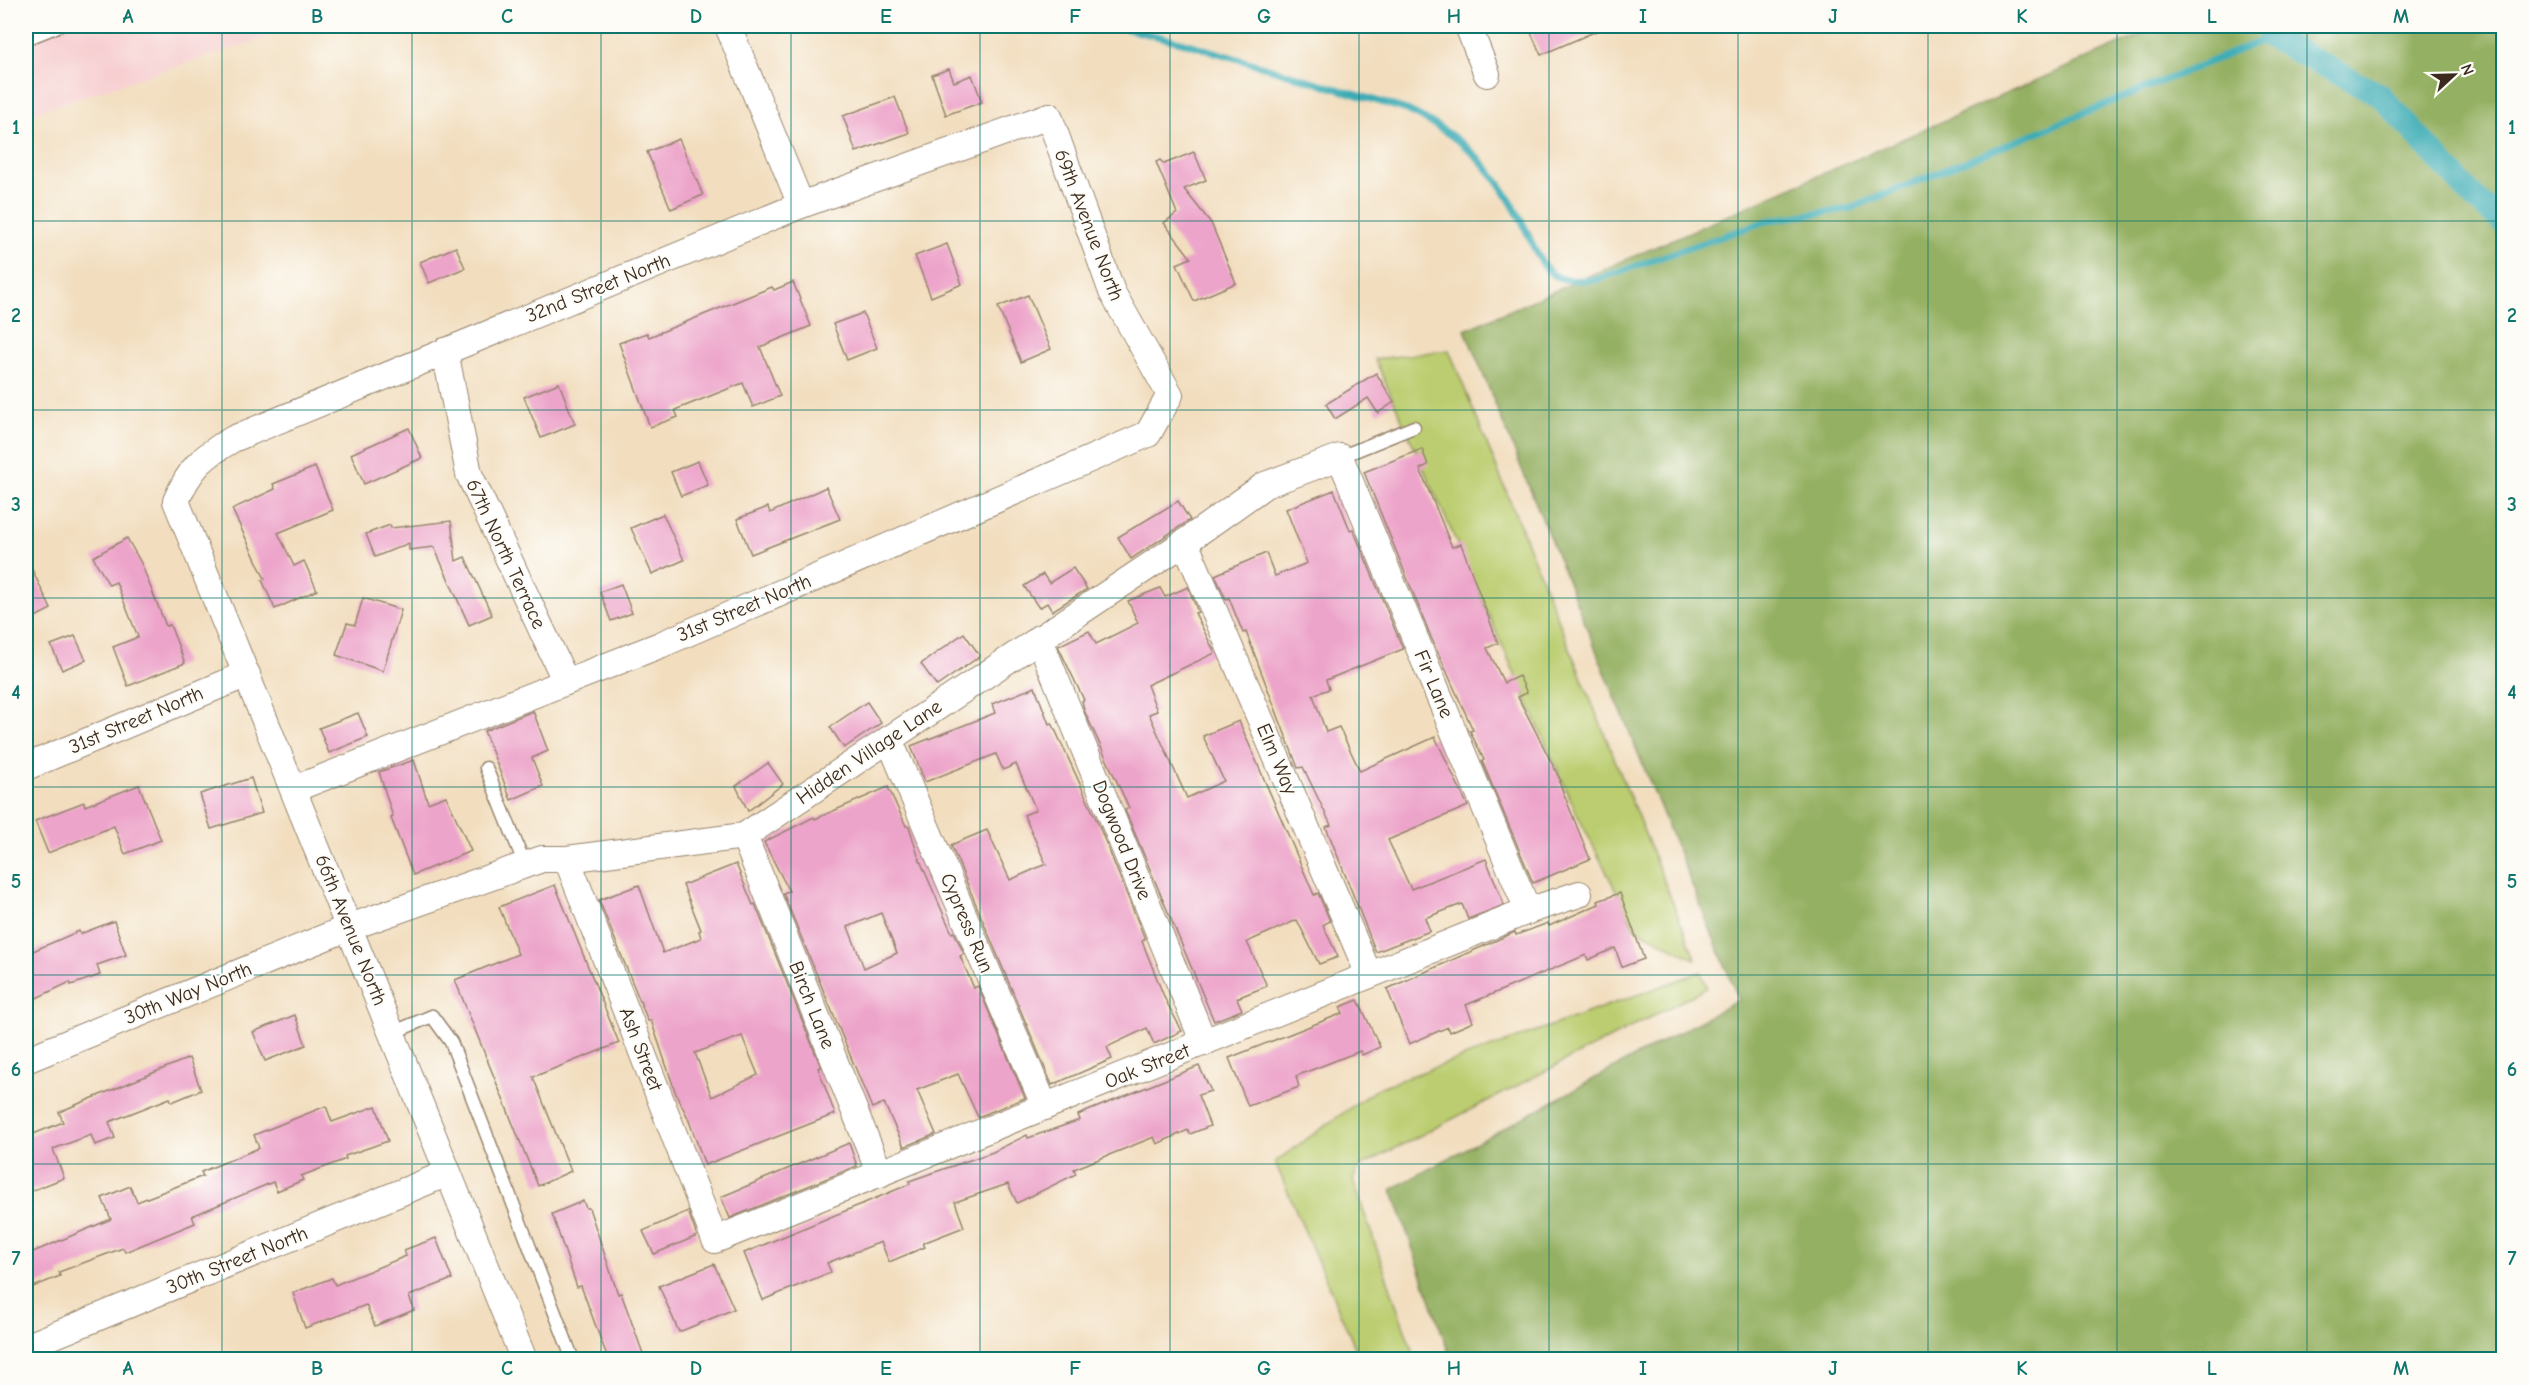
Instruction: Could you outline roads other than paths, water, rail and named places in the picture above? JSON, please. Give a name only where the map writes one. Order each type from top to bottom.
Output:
[{"type":"street","points":[[728,26],[801,205]]},
{"type":"street","points":[[1468,26],[1487,74]]},
{"type":"street","name":"32nd Street North","points":[[176,501],[186,478],[205,456],[233,439],[801,205],[1048,116]]},
{"type":"street","name":"69th Avenue North","points":[[1048,116],[1112,292],[1170,394]]},
{"type":"street","name":"67th North Terrace","points":[[445,351],[469,474],[566,682]]},
{"type":"street","name":"31st Street North","points":[[294,789],[660,645],[1148,434],[1170,394]]},
{"type":"street","name":"Hidden Village Lane","points":[[350,927],[542,859],[567,859],[744,836],[1185,542],[1265,485],[1340,457]]},
{"type":"street","name":"Fir Lane","points":[[1340,457],[1528,910]]},
{"type":"street","name":"66th Avenue North","points":[[176,501],[524,1359]]},
{"type":"street","name":"Elm Way","points":[[1185,542],[1369,975]]},
{"type":"street","name":"Dogwood Drive","points":[[1039,638],[1204,1043]]},
{"type":"street","name":"31st Street North","points":[[26,767],[248,674]]},
{"type":"street","name":"Cypress Run","points":[[889,740],[1045,1107]]},
{"type":"street","name":"Birch Lane","points":[[744,836],[880,1174]]},
{"type":"street","name":"Ash Street","points":[[567,859],[715,1240]]},
{"type":"street","name":"Oak Street","points":[[715,1240],[1528,910],[1579,894]]},
{"type":"street","name":"30th Way North","points":[[26,1060],[350,927]]},
{"type":"street","name":"30th Street North","points":[[26,1347],[448,1173]]},
{"type":"lane","points":[[26,39],[58,26]]},
{"type":"lane","points":[[1340,457],[1414,427]]},
{"type":"lane","points":[[486,768],[525,865]]},
{"type":"lane","points":[[392,1033],[432,1016],[451,1042],[573,1359]]},
{"type":"waterway","points":[[1116,26],[1185,43],[1407,110],[1427,120],[1460,142],[1487,168],[1510,201],[1545,267],[1555,276],[1577,280],[1595,280],[1770,220],[1849,209],[2298,26]]},
{"type":"waterway","points":[[2270,37],[2380,95],[2476,200],[2504,223]]}]
